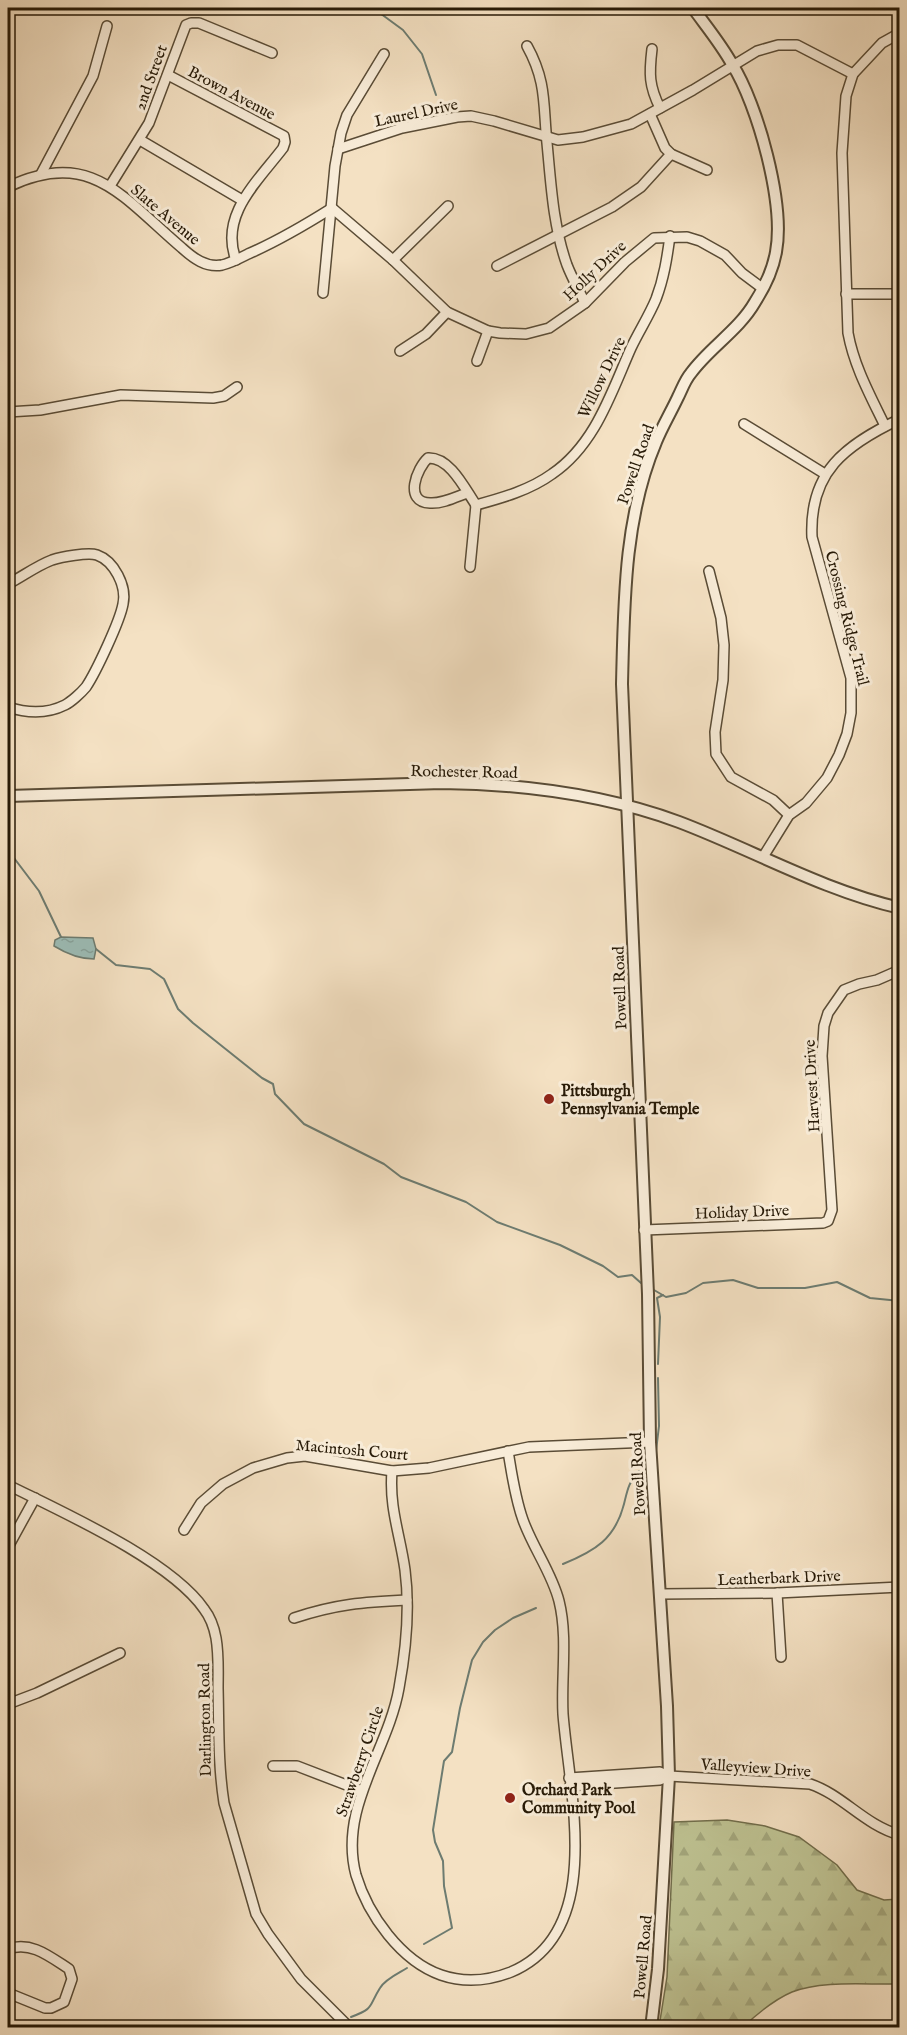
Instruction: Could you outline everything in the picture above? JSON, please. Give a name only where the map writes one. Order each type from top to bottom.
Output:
[{"type":"street","name":"Powell Road","points":[[651,2028],[658,1969],[669,1776],[650,1442],[648,1314],[622,684],[624,630],[631,531],[638,496],[656,442],[690,374],[754,304],[776,252],[777,207],[771,173],[759,130],[733,64],[693,8]]},
{"type":"street","name":"2nd Street","points":[[110,186],[140,140],[157,105],[183,30],[191,23],[199,23],[272,53]]},
{"type":"street","points":[[41,174],[93,76],[107,27]]},
{"type":"street","points":[[885,426],[851,351],[846,294],[842,153],[846,96],[853,74],[882,43],[900,33]]},
{"type":"street","name":"Laurel Drive","points":[[338,149],[402,128],[471,116],[558,140],[583,137],[631,124],[733,64],[768,47],[786,44],[797,45],[853,74]]},
{"type":"street","points":[[527,46],[538,65],[544,91],[546,137],[558,235],[567,266],[585,303]]},
{"type":"street","points":[[652,49],[650,80],[653,94],[660,108]]},
{"type":"street","points":[[324,293],[338,149],[347,115],[384,54]]},
{"type":"street","name":"Brown Avenue","points":[[168,75],[284,136],[283,148],[242,200],[234,216],[231,249],[236,260]]},
{"type":"street","points":[[650,114],[665,148],[671,154],[707,170]]},
{"type":"street","points":[[140,140],[242,200]]},
{"type":"street","points":[[497,266],[612,207],[641,187],[671,154]]},
{"type":"street","name":"Slate Avenue","points":[[8,187],[41,174],[82,174],[110,186],[192,257],[212,265],[224,265],[279,240],[332,208]]},
{"type":"street","points":[[393,261],[448,206]]},
{"type":"street","name":"Holly Drive","points":[[332,208],[447,312],[488,331],[526,334],[549,328],[585,303],[644,244],[654,238],[670,236]]},
{"type":"street","points":[[670,236],[687,237],[714,248],[762,288]]},
{"type":"street","name":"Willow Drive","points":[[476,505],[527,488],[553,474],[572,457],[600,419],[632,346],[655,301],[666,265],[670,236]]},
{"type":"street","points":[[846,294],[900,294]]},
{"type":"street","points":[[399,351],[426,334],[447,312]]},
{"type":"street","points":[[477,361],[488,331]]},
{"type":"street","points":[[8,412],[40,410],[121,395],[213,398],[224,396],[237,387]]},
{"type":"street","name":"Crossing Ridge Trail","points":[[763,857],[789,815],[806,803],[827,778],[839,756],[851,713],[851,678],[812,537],[811,520],[818,491],[825,474],[852,446],[900,419]]},
{"type":"street","points":[[744,424],[825,474]]},
{"type":"street","points":[[467,493],[441,502],[425,503],[415,492],[415,477],[422,463],[428,458],[436,458],[449,468],[476,505],[470,567]]},
{"type":"street","points":[[8,584],[52,560],[75,555],[96,555],[112,566],[121,582],[124,602],[117,622],[85,688],[66,705],[40,712],[21,711],[8,707]]},
{"type":"street","points":[[709,571],[721,618],[724,645],[723,680],[715,732],[716,754],[731,777],[772,800],[789,815]]},
{"type":"street","name":"Rochester Road","points":[[8,796],[342,785],[473,784],[545,789],[627,805],[678,822],[844,893],[900,908]]},
{"type":"street","name":"Harvest Drive","points":[[832,1210],[822,1056],[824,1026],[828,1013],[844,990],[900,970]]},
{"type":"street","name":"Holiday Drive","points":[[644,1230],[823,1223],[828,1221],[832,1210]]},
{"type":"street","name":"Macintosh Court","points":[[184,1530],[201,1503],[210,1494],[237,1476],[270,1461],[305,1456],[392,1471],[448,1465],[529,1448],[650,1442]]},
{"type":"street","name":"Strawberry Circle","points":[[392,1471],[392,1509],[405,1570],[407,1600],[398,1692],[352,1825],[353,1856],[362,1890],[377,1918],[399,1949],[419,1965],[444,1976],[474,1981],[505,1974],[541,1953],[561,1926],[568,1910],[573,1880],[574,1834],[563,1711],[563,1628],[559,1602],[552,1582],[524,1522],[516,1499],[508,1451]]},
{"type":"street","name":"Darlington Road","points":[[8,1485],[129,1548],[156,1566],[195,1598],[209,1617],[218,1650],[219,1764],[222,1789],[256,1914],[301,1979],[350,2028]]},
{"type":"street","points":[[8,1547],[35,1498]]},
{"type":"street","points":[[899,1588],[900,1600]]},
{"type":"street","name":"Leatherbark Drive","points":[[660,1594],[777,1593],[899,1588]]},
{"type":"street","points":[[777,1593],[781,1657]]},
{"type":"street","points":[[294,1618],[325,1608],[353,1603],[407,1600]]},
{"type":"street","points":[[8,1704],[37,1693],[120,1653]]},
{"type":"street","points":[[273,1767],[297,1767],[362,1791]]},
{"type":"street","name":"Valleyview Drive","points":[[570,1782],[660,1780],[669,1776],[810,1784],[828,1793],[874,1825],[900,1835]]},
{"type":"street","points":[[8,1949],[24,1945],[47,1955],[69,1969],[72,1979],[64,2002],[51,2008],[36,2005],[8,1993]]},
{"type":"green space","points":[[727,1820],[765,1826],[799,1837],[837,1865],[857,1890],[884,1900],[899,1899],[899,1984],[831,1984],[804,1988],[778,1999],[743,2027],[659,2027],[667,1977],[674,1822]]},
{"type":"water","points":[[61,937],[93,938],[96,949],[94,959],[73,956],[54,946],[55,940]]},
{"type":"waterway","points":[[373,8],[403,30],[422,54],[436,95]]},
{"type":"waterway","points":[[8,850],[39,891],[61,937]]},
{"type":"waterway","points":[[96,949],[116,965],[150,969],[164,979],[178,1009],[262,1078],[273,1084],[275,1094],[304,1124],[384,1164],[401,1177],[466,1202],[497,1222],[560,1245],[603,1266],[618,1277],[632,1275],[641,1283]]},
{"type":"waterway","points":[[654,1290],[666,1297],[686,1293],[703,1283],[733,1280],[758,1288],[805,1288],[837,1282],[870,1298],[900,1301]]},
{"type":"waterway","points":[[658,1364],[660,1317],[657,1298],[663,1295]]},
{"type":"waterway","points":[[656,1451],[659,1426],[658,1378]]},
{"type":"waterway","points":[[563,1564],[594,1549],[609,1535],[620,1516],[630,1483],[639,1471]]},
{"type":"waterway","points":[[424,1944],[452,1928],[444,1886],[443,1861],[433,1830],[444,1761],[452,1752],[472,1660],[483,1642],[495,1630],[513,1618],[536,1608]]},
{"type":"waterway","points":[[351,2017],[368,2009],[382,1985],[407,1968]]},
{"type":"place","name":"Pittsburgh Pennsylvania Temple","points":[[549,1099]]},
{"type":"place","name":"Orchard Park Community Pool","points":[[510,1798]]}]
